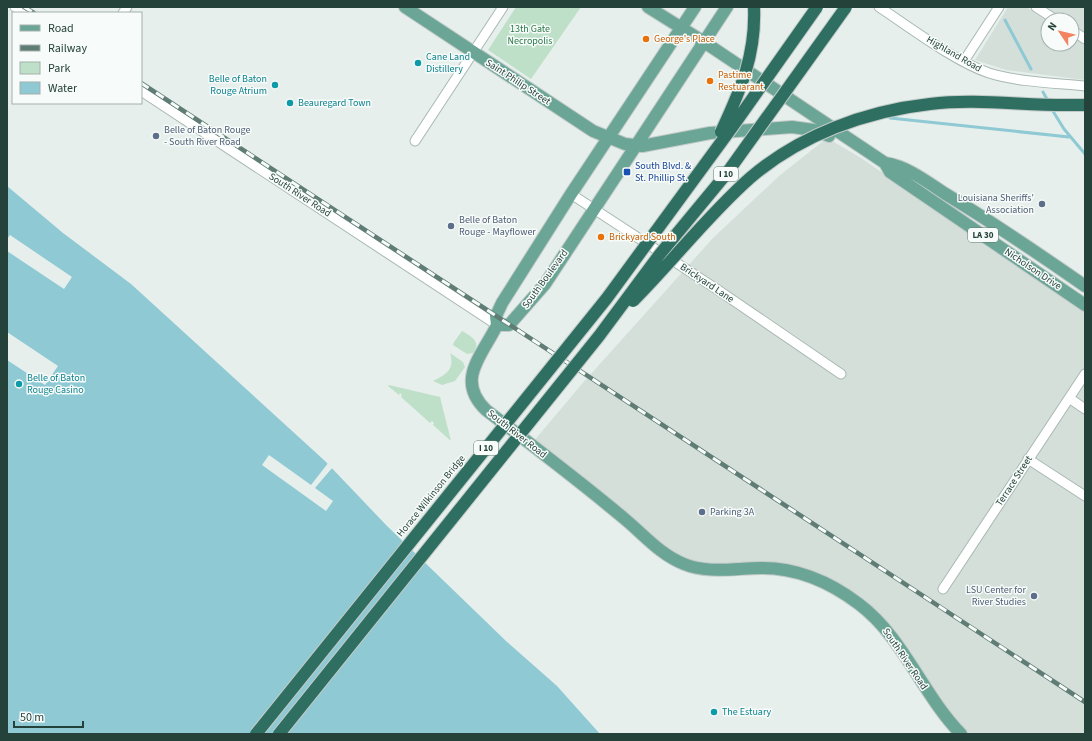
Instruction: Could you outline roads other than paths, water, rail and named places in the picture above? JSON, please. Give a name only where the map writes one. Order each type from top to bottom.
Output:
[{"type":"highway","points":[[710,157],[738,96],[746,73],[753,40],[754,7]]},
{"type":"highway","name":"I 10","points":[[710,157],[817,7]]},
{"type":"highway","name":"I 10","points":[[279,734],[599,336],[660,254],[726,173],[846,7]]},
{"type":"highway","points":[[599,336],[750,178],[778,158],[814,137],[834,128],[873,115],[930,104],[961,102],[1085,105]]},
{"type":"highway","name":"Horace Wilkinson Bridge","points":[[256,734],[606,298],[710,157]]},
{"type":"main road","name":"Saint Philip Street","points":[[405,7],[593,131],[608,138],[636,145]]},
{"type":"main road","name":"Nicholson Drive","points":[[648,7],[704,42],[885,163],[890,172],[1085,305]]},
{"type":"main road","name":"South Boulevard","points":[[695,7],[571,194],[501,305],[496,316],[497,325],[509,325],[545,284],[726,7]]},
{"type":"main road","name":"LA 30","points":[[636,145],[652,145],[710,133],[792,127],[814,130],[841,142],[851,140]]},
{"type":"main road","name":"Nicholson Drive","points":[[885,163],[896,164],[956,200],[1085,286]]},
{"type":"main road","name":"South River Road","points":[[497,325],[472,372],[471,386],[473,395],[486,410],[626,520],[660,550],[676,560],[700,569],[776,569],[797,572],[821,581],[858,604],[876,619],[891,636],[930,696],[961,734]]},
{"type":"street","points":[[415,141],[502,7]]},
{"type":"street","name":"Highland Road","points":[[879,7],[964,61],[981,70],[999,75],[1085,86]]},
{"type":"street","points":[[964,61],[999,7]]},
{"type":"street","name":"South River Road","points":[[142,92],[497,325]]},
{"type":"street","name":"Brickyard Lane","points":[[571,194],[718,290],[841,374]]},
{"type":"street","name":"Terrace Street","points":[[943,589],[1028,458],[1085,374]]},
{"type":"street","points":[[1069,398],[1085,409]]},
{"type":"street","points":[[1028,458],[1085,496]]},
{"type":"water","points":[[7,186],[63,233],[131,284],[325,461],[387,526],[506,641],[557,686],[600,734],[7,734]]},
{"type":"waterway","points":[[1005,20],[1031,69]]},
{"type":"waterway","points":[[1043,92],[1048,101]]},
{"type":"waterway","points":[[1051,108],[1064,129],[1085,154]]},
{"type":"waterway","points":[[890,118],[1069,137]]},
{"type":"railway","points":[[24,7],[32,12]]},
{"type":"railway","points":[[142,84],[1085,702]]},
{"type":"place","name":"George's Place","points":[[646,39]]},
{"type":"place","name":"Cane Land Distillery","points":[[418,63]]},
{"type":"place","name":"Pastime Restuarant","points":[[710,81]]},
{"type":"place","name":"Belle of Baton Rouge Atrium","points":[[275,85]]},
{"type":"place","name":"Beauregard Town","points":[[290,103]]},
{"type":"place","name":"Belle of Baton Rouge - South River Road","points":[[156,136]]},
{"type":"place","name":"South Blvd. & St. Phillip St.","points":[[627,172]]},
{"type":"place","name":"Louisiana Sheriffs' Association","points":[[1042,204]]},
{"type":"place","name":"Belle of Baton Rouge - Mayflower","points":[[451,226]]},
{"type":"place","name":"Brickyard South","points":[[601,237]]},
{"type":"place","name":"Belle of Baton Rouge Casino","points":[[19,384]]},
{"type":"place","name":"Parking 3A","points":[[702,512]]},
{"type":"place","name":"LSU Center for River Studies","points":[[1034,596]]},
{"type":"place","name":"The Estuary","points":[[714,712]]},
{"type":"park label","name":"13th Gate Necropolis","points":[[530,34]]}]
